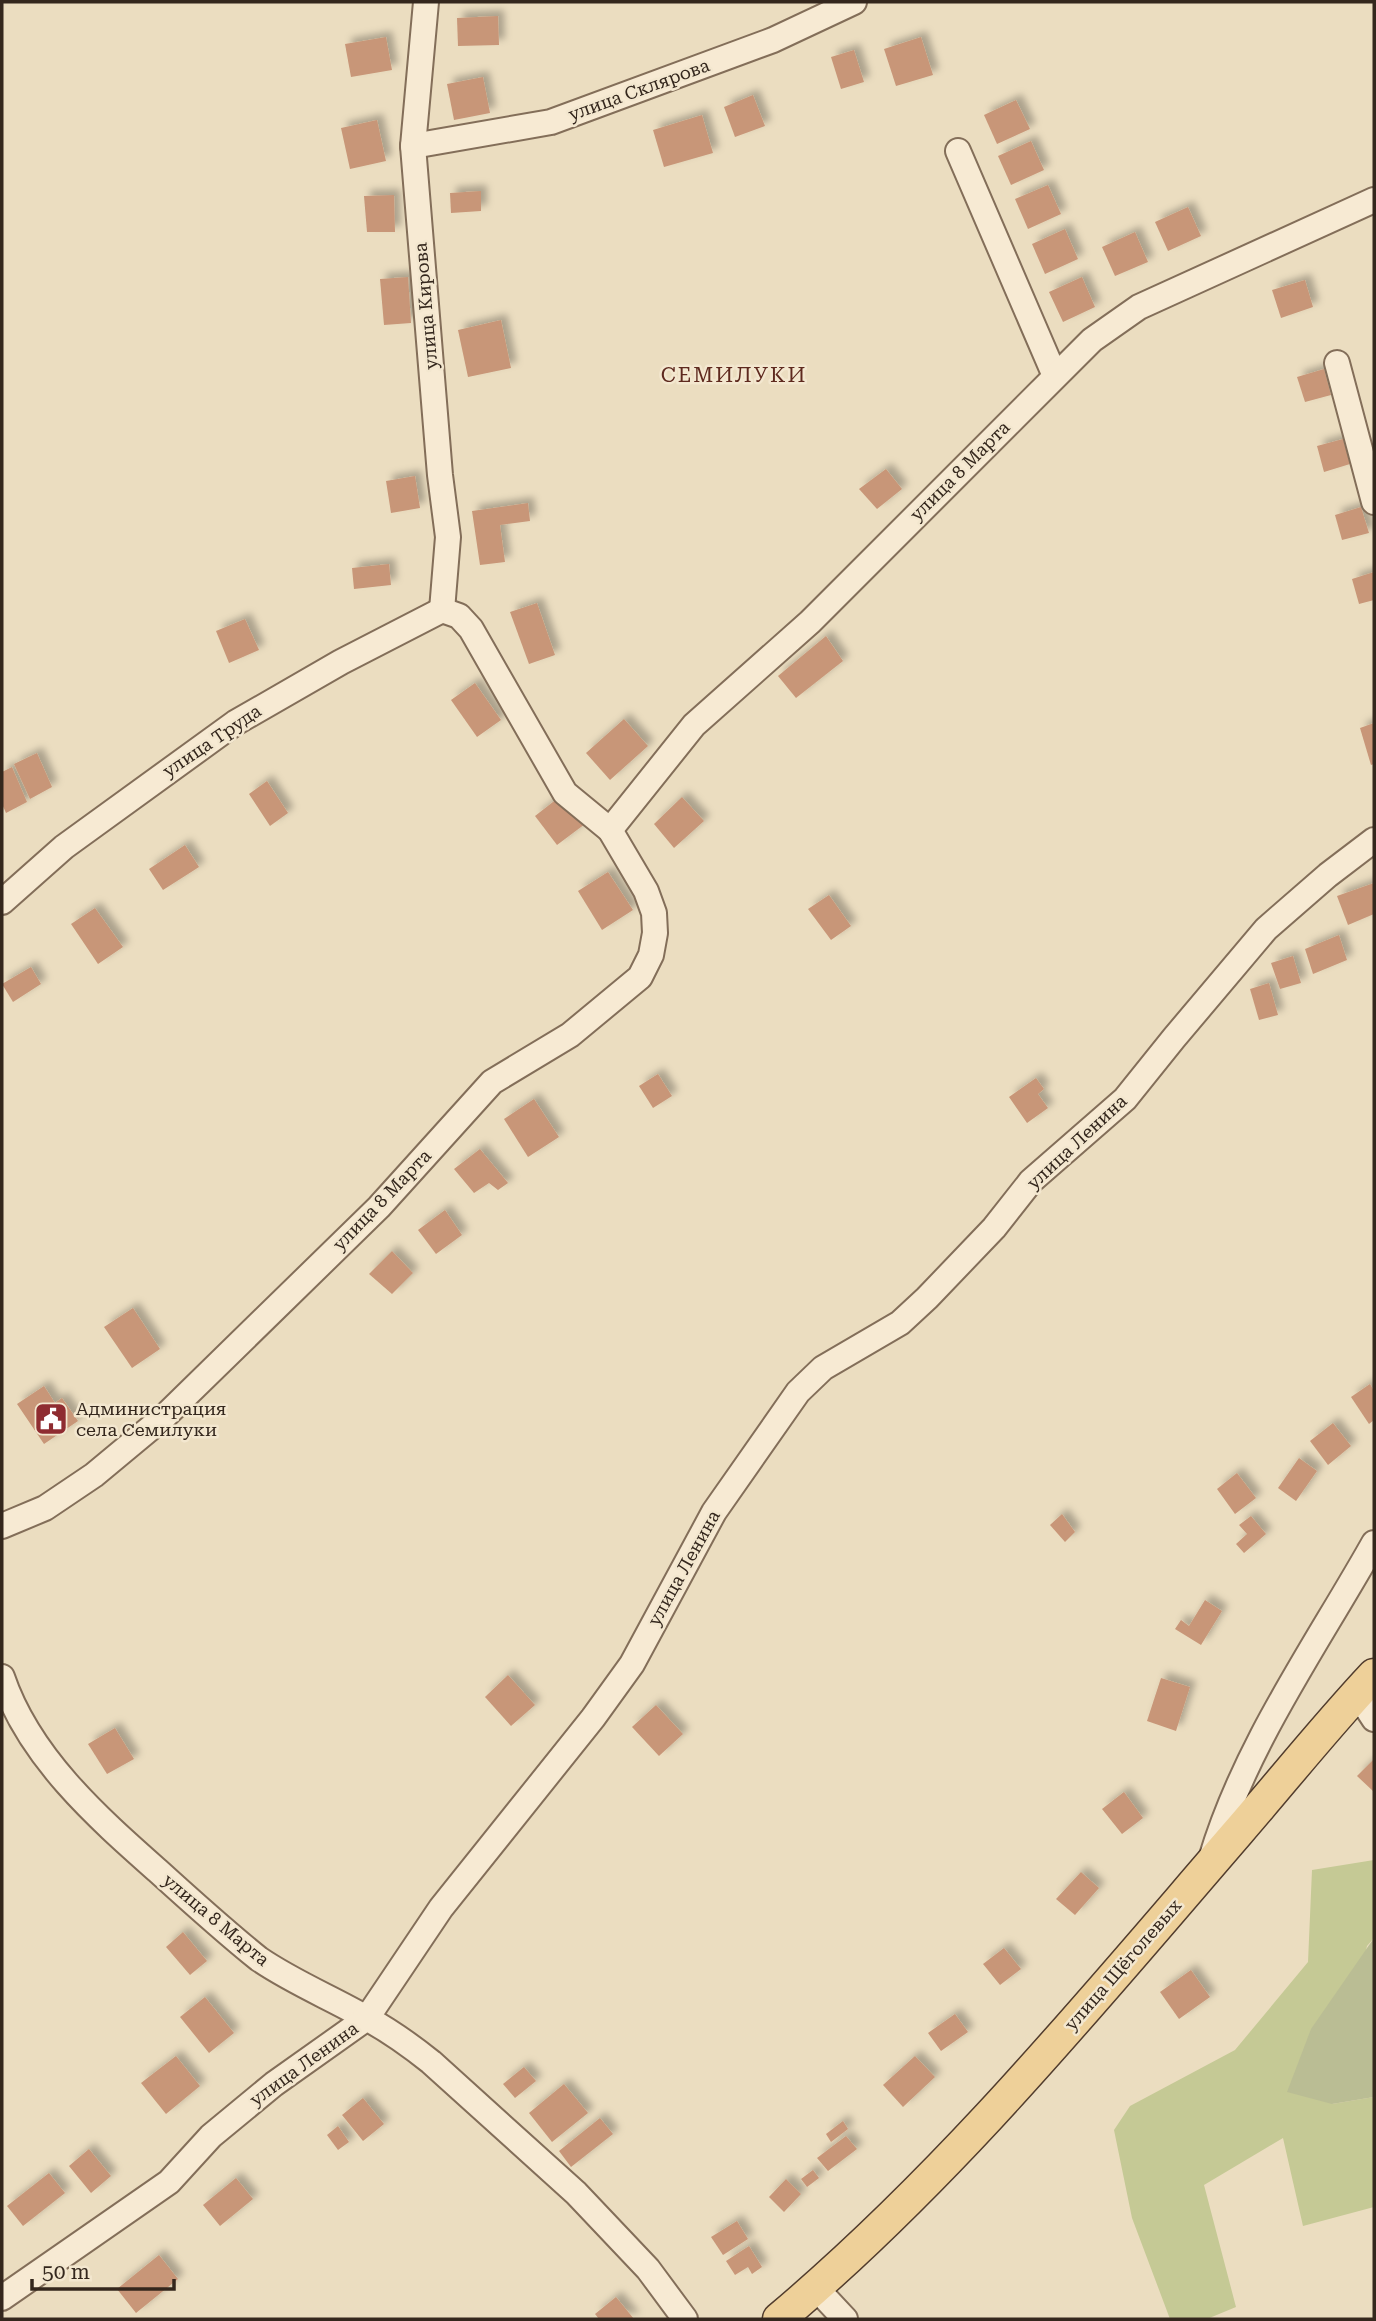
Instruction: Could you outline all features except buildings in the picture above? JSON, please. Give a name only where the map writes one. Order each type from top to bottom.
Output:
[{"type":"main road","points":[[1209,1866],[1366,1684]]},
{"type":"main road","name":"улица Щёголевых","points":[[779,2319],[816,2288],[962,2146],[1209,1866]]},
{"type":"street","name":"улица Кирова","points":[[426,2],[413,146],[440,475],[448,537],[442,610]]},
{"type":"street","name":"улица Склярова","points":[[413,146],[559,120],[773,40],[854,2]]},
{"type":"street","points":[[958,151],[1055,376]]},
{"type":"street","name":"улица 8 Марта","points":[[610,830],[694,725],[810,622],[1092,340],[1139,307],[1374,200]]},
{"type":"street","points":[[1337,363],[1374,502]]},
{"type":"street","name":"улица 8 Марта","points":[[2,1526],[45,1508],[165,1416],[379,1207],[492,1082],[570,1035],[640,976],[652,955],[654,913],[646,891],[610,830],[565,793],[471,629],[459,616],[442,610]]},
{"type":"street","name":"улица Труда","points":[[2,902],[64,847],[235,723],[341,662],[442,610]]},
{"type":"street","name":"улица Ленина","points":[[2,2298],[169,2182],[211,2136],[232,2118],[274,2084],[367,2018],[441,1908],[593,1718],[632,1664],[714,1512],[797,1392],[823,1368],[888,1330],[927,1298],[994,1228],[1031,1181],[1125,1099],[1266,929],[1328,875],[1374,840]]},
{"type":"street","name":"улица Щёголевых","points":[[1209,1866],[1223,1818],[1265,1730],[1370,1560]]},
{"type":"street","points":[[1366,1684],[1374,1719]]},
{"type":"street","name":"улица 8 Марта","points":[[3,1687],[30,1736],[102,1821],[259,1959],[285,1977],[367,2018],[431,2062],[576,2193],[648,2269],[685,2319]]},
{"type":"street","points":[[816,2288],[845,2319]]},
{"type":"green space","points":[[1374,1860],[1374,1938],[1367,1946],[1332,2104],[1374,2097],[1374,2207],[1303,2226],[1283,2138],[1204,2185],[1236,2307],[1207,2319],[1170,2319],[1132,2218],[1114,2130],[1130,2106],[1235,2050],[1308,1962],[1312,1870]]},
{"type":"green space","points":[[1374,1938],[1374,2097],[1332,2104],[1287,2092],[1311,2029]]},
{"type":"place","name":"Администрация села Семилуки","points":[[51,1419]]},
{"type":"district","name":"СЕМИЛУКИ","points":[[734,375]]}]
